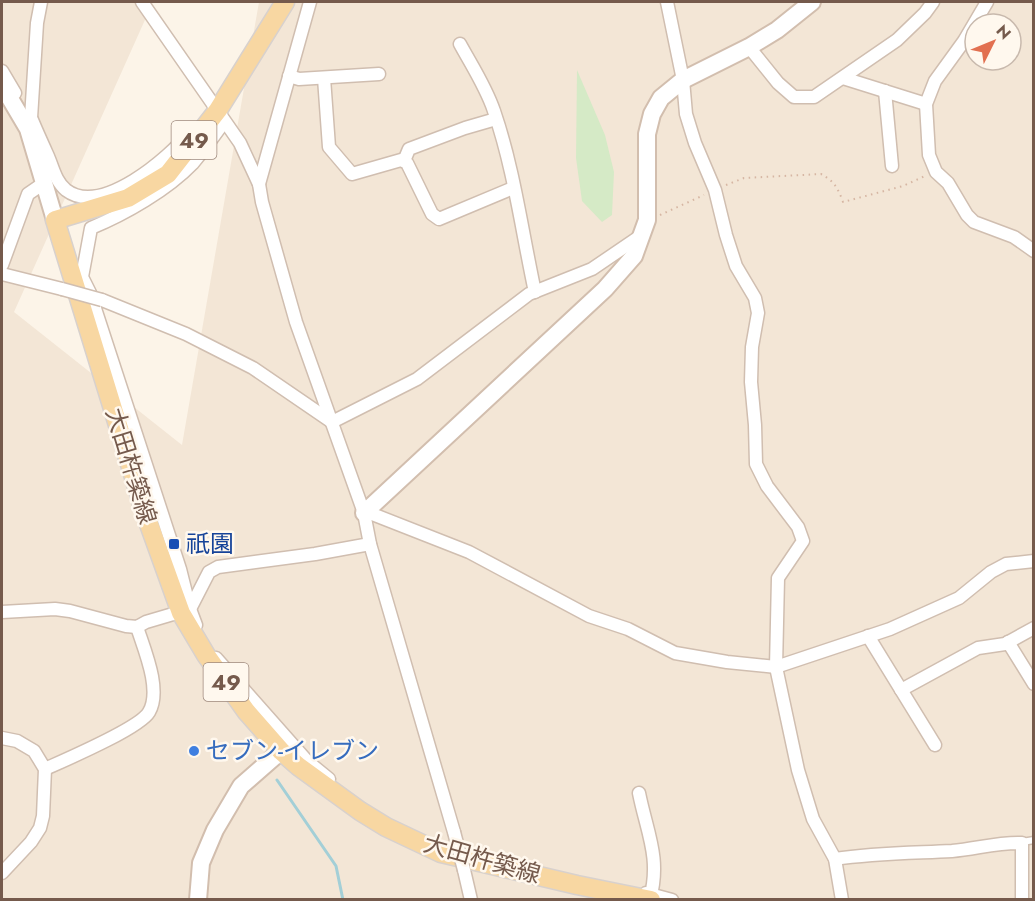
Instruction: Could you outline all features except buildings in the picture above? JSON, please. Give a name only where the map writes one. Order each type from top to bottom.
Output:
[{"type":"main road","name":"49","points":[[55,220],[128,198],[168,174],[218,112],[285,2]]},
{"type":"main road","name":"大田杵築線","points":[[55,220],[145,513],[185,611],[206,655],[246,711],[281,751],[360,811],[386,827],[441,853],[577,885],[651,898]]},
{"type":"street","points":[[41,2],[29,123],[55,220]]},
{"type":"street","points":[[142,2],[240,143],[259,184],[296,322],[365,513],[370,544],[454,832],[468,897]]},
{"type":"street","points":[[259,184],[310,2]]},
{"type":"street","points":[[667,2],[683,80],[686,114],[695,143],[715,190],[736,266],[755,298],[758,313],[752,347],[751,382],[756,464],[767,486],[798,527],[803,541],[778,578],[776,666],[801,780],[813,819],[835,859],[842,900]]},
{"type":"street","points":[[365,513],[605,289],[634,256],[645,228],[647,134],[652,114],[661,98],[683,80],[749,47],[777,30],[812,2]]},
{"type":"street","points":[[749,47],[778,83],[794,97],[814,97],[897,39],[925,13],[933,2]]},
{"type":"street","points":[[987,2],[964,41],[935,81],[926,104],[929,155],[936,172],[948,183],[967,215],[974,222],[1014,237],[1034,251]]},
{"type":"street","points":[[460,44],[483,86],[496,119],[535,292]]},
{"type":"street","points":[[2,71],[48,156],[58,181],[68,191],[86,197],[109,194],[153,167],[218,112]]},
{"type":"street","points":[[289,76],[299,79],[379,74]]},
{"type":"street","points":[[324,78],[329,147],[352,174],[404,161],[432,214],[439,219],[513,188]]},
{"type":"street","points":[[843,78],[926,104]]},
{"type":"street","points":[[2,85],[29,123]]},
{"type":"street","points":[[885,91],[891,166]]},
{"type":"street","points":[[218,112],[192,163],[172,182],[115,218],[91,228],[82,277],[90,293],[180,569],[185,611],[211,652],[307,760],[338,786],[384,817],[457,851],[633,888],[651,898],[672,900]]},
{"type":"street","points":[[404,161],[410,149],[496,119]]},
{"type":"street","points":[[2,265],[28,194],[44,183]]},
{"type":"street","points":[[332,422],[417,379],[502,314],[535,292],[592,269],[645,228]]},
{"type":"street","points":[[2,274],[102,300],[186,334],[253,368],[332,422]]},
{"type":"street","points":[[365,513],[469,552],[588,616],[628,629],[675,652],[727,662],[776,666],[890,629],[959,598],[991,572],[1006,564],[1034,561]]},
{"type":"street","points":[[2,612],[55,609],[126,627],[137,627],[146,622],[185,611],[209,572],[218,567],[370,544]]},
{"type":"street","points":[[45,769],[136,724],[149,712],[153,700],[153,681],[137,627]]},
{"type":"street","points":[[901,690],[978,648],[1008,642],[1034,628]]},
{"type":"street","points":[[868,636],[935,745]]},
{"type":"street","points":[[1008,642],[1034,684]]},
{"type":"street","points":[[2,738],[18,741],[34,751],[45,769],[43,816],[40,828],[31,842],[2,873]]},
{"type":"street","points":[[198,900],[201,863],[215,831],[241,786],[281,751]]},
{"type":"street","points":[[639,793],[656,863],[651,898]]},
{"type":"street","points":[[835,859],[895,852],[955,851],[1005,842],[1028,841],[1022,900]]},
{"type":"path","points":[[645,228],[715,190],[744,178],[821,174],[837,187],[843,202],[903,186],[936,172]]},
{"type":"shaded area","points":[[2,2],[153,2],[14,312],[182,445],[259,2],[1033,2],[1033,899],[2,900]]},
{"type":"green space","points":[[577,70],[605,135],[614,172],[612,215],[602,222],[582,201],[576,158]]},
{"type":"waterway","points":[[277,780],[336,866],[343,900]]},
{"type":"place","name":"祇園","points":[[174,544]]},
{"type":"place","name":"セブン-イレブン","points":[[194,751]]}]
